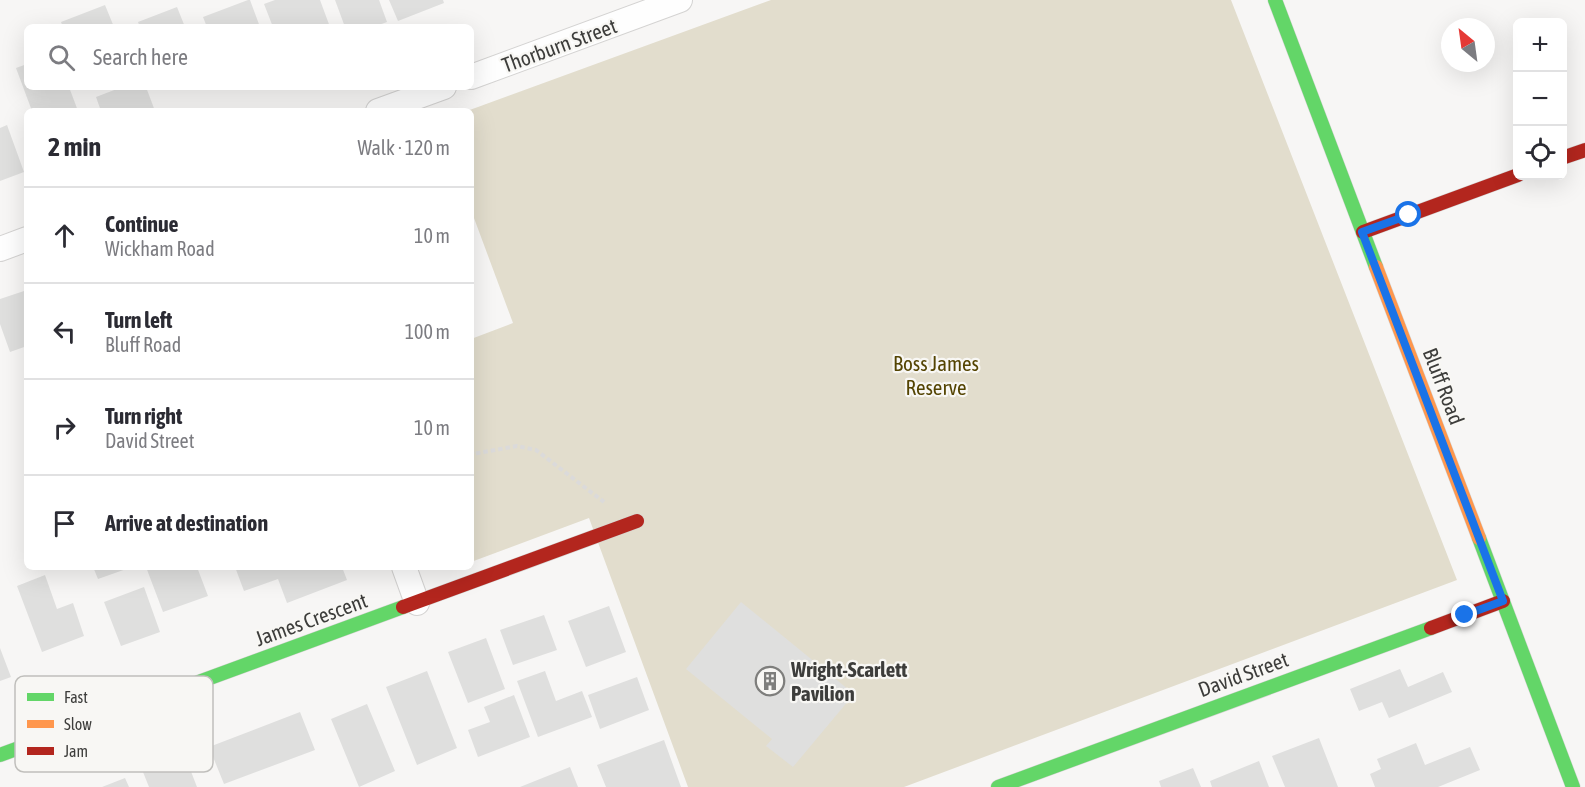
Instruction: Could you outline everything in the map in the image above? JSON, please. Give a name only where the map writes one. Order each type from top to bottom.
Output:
[{"type":"street","name":"Thorburn Street","points":[[474,76],[680,0]]},
{"type":"street","name":"Bluff Road","points":[[1275,0],[1573,787]]},
{"type":"street","points":[[386,108],[436,90]]},
{"type":"street","points":[[1567,157],[1585,150]]},
{"type":"street","points":[[1362,232],[1513,177]]},
{"type":"street","points":[[0,249],[24,240]]},
{"type":"street","name":"James Crescent","points":[[213,677],[636,521]]},
{"type":"street","points":[[405,570],[417,603]]},
{"type":"street","name":"David Street","points":[[998,787],[1503,601]]},
{"type":"street","name":"James Crescent","points":[[0,755],[15,750]]},
{"type":"path","points":[[474,454],[516,446],[536,450],[618,513],[636,521]]},
{"type":"green space","name":"Boss James Reserve","points":[[771,0],[1231,0],[1457,580],[904,787],[688,787],[589,518],[474,561],[474,338],[513,323],[474,218],[474,108]]},
{"type":"building","points":[[250,0],[259,24],[206,24],[203,17]]},
{"type":"building","points":[[275,0],[320,0],[329,24],[272,24],[264,4]]},
{"type":"building","points":[[335,0],[379,0],[387,22],[381,24],[344,24]]},
{"type":"building","points":[[389,0],[443,0],[444,3],[398,21]]},
{"type":"building","points":[[105,5],[113,24],[62,24],[61,22]]},
{"type":"building","points":[[177,7],[184,24],[139,24],[138,22]]},
{"type":"building","points":[[24,65],[24,90],[16,68]]},
{"type":"building","points":[[24,90],[70,90],[77,108],[31,108]]},
{"type":"building","points":[[114,90],[147,90],[154,108],[100,108],[96,97]]},
{"type":"building","points":[[7,125],[24,172],[0,181],[0,128]]},
{"type":"building","points":[[24,291],[24,347],[10,352],[0,324],[0,299]]},
{"type":"building","points":[[94,570],[124,570],[98,579]]},
{"type":"building","points":[[147,570],[198,570],[208,596],[163,612]]},
{"type":"building","points":[[236,570],[343,570],[347,580],[287,603],[278,579],[244,591]]},
{"type":"building","points":[[45,575],[57,609],[73,603],[84,636],[42,652],[17,586]]},
{"type":"building","points":[[144,587],[160,632],[121,646],[104,602]]},
{"type":"building","name":"Wright-Scarlett Pavilion","points":[[741,602],[854,694],[793,767],[766,746],[772,739],[686,669]]},
{"type":"building","points":[[609,606],[626,652],[586,667],[568,621]]},
{"type":"building","points":[[544,615],[557,650],[513,665],[500,630]]},
{"type":"building","points":[[486,638],[505,689],[468,703],[448,652]]},
{"type":"building","points":[[0,648],[11,677],[0,681]]},
{"type":"building","points":[[1400,669],[1408,687],[1443,672],[1452,692],[1389,718],[1382,702],[1359,711],[1350,689]]},
{"type":"building","points":[[427,671],[457,748],[417,765],[386,687]]},
{"type":"building","points":[[545,671],[556,701],[582,691],[592,717],[538,737],[517,681]]},
{"type":"building","points":[[637,677],[649,710],[600,729],[588,695]]},
{"type":"building","points":[[514,695],[530,737],[478,757],[468,730],[490,722],[484,707]]},
{"type":"building","points":[[367,704],[395,771],[359,787],[331,719]]},
{"type":"building","points":[[300,712],[315,750],[224,784],[213,757],[213,745]]},
{"type":"building","points":[[1319,738],[1338,787],[1285,787],[1272,756]]},
{"type":"building","points":[[664,740],[681,787],[606,787],[597,765]]},
{"type":"building","points":[[1416,743],[1425,765],[1470,747],[1480,770],[1438,787],[1375,787],[1370,774],[1381,769],[1377,759]]},
{"type":"building","points":[[1259,761],[1269,787],[1212,787],[1210,781]]},
{"type":"building","points":[[570,767],[578,787],[520,787]]},
{"type":"building","points":[[1193,768],[1201,787],[1161,787],[1159,781]]},
{"type":"building","points":[[143,772],[191,772],[197,787],[149,787]]},
{"type":"building","points":[[125,778],[129,787],[102,787]]},
{"type":"traffic: fast","points":[[1275,0],[1376,267]]},
{"type":"traffic: fast","points":[[1479,538],[1573,787]]},
{"type":"traffic: fast","points":[[213,677],[403,607]]},
{"type":"traffic: fast","points":[[998,787],[1431,628]]},
{"type":"traffic: fast","points":[[0,755],[15,749]]},
{"type":"traffic: slow","points":[[1376,267],[1479,538]]},
{"type":"traffic: jam","points":[[1567,156],[1585,150]]},
{"type":"traffic: jam","points":[[1363,232],[1513,177]]},
{"type":"traffic: jam","points":[[403,607],[637,521]]},
{"type":"traffic: jam","points":[[1431,628],[1503,601]]},
{"type":"place","name":"Wright-Scarlett Pavilion","points":[[770,681]]},
{"type":"route","points":[[1409,215],[1362,232],[1503,601],[1465,615]]}]
